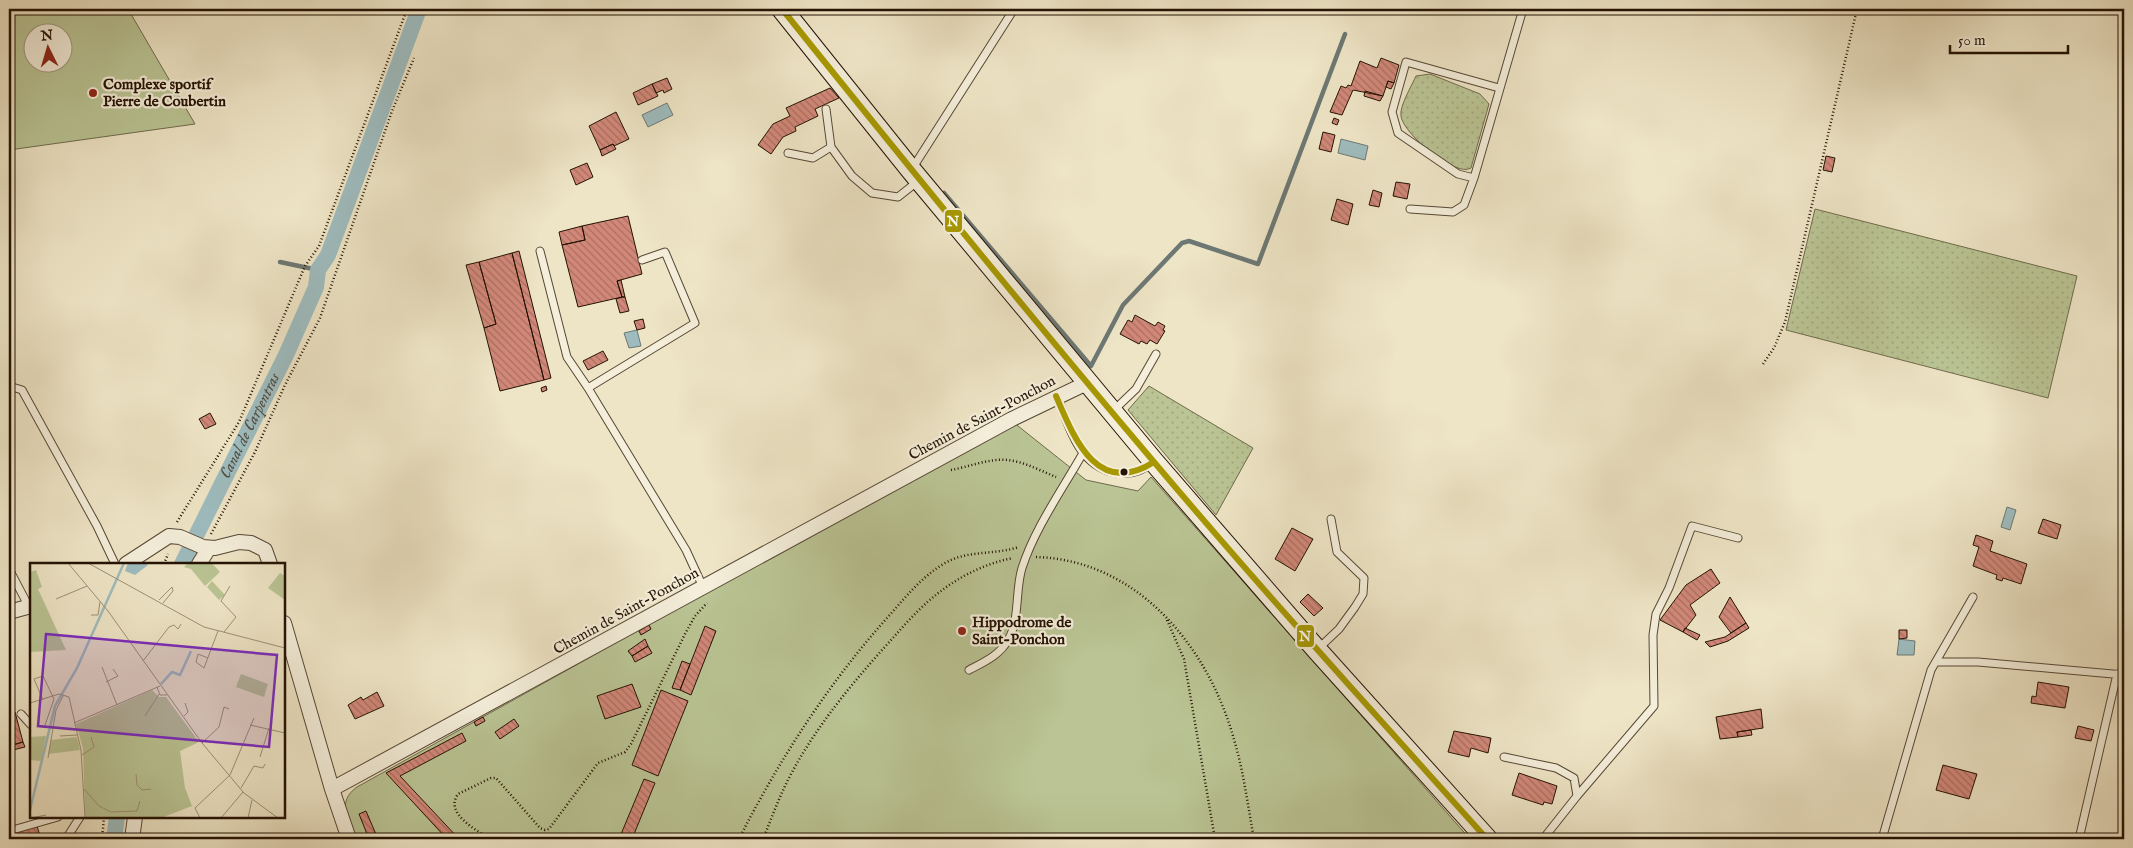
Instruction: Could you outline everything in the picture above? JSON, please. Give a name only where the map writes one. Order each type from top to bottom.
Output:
[{"type":"main road","points":[[782,9],[916,175],[1154,462],[1317,650],[1487,839]]},
{"type":"street","name":"Chemin de Saint-Ponchon","points":[[332,789],[1056,396],[1088,382]]},
{"type":"street","points":[[128,563],[174,536],[206,548],[239,542],[251,543],[265,550],[270,563]]},
{"type":"street","points":[[199,563],[206,548]]},
{"type":"street","points":[[9,612],[30,606]]},
{"type":"street","points":[[285,626],[332,789],[350,839]]},
{"type":"street","points":[[132,839],[135,818]]},
{"type":"lane","points":[[826,109],[830,147],[852,176],[872,193],[898,198],[916,175],[1014,9]]},
{"type":"lane","points":[[1410,208],[1453,212],[1464,205],[1474,178],[1523,9]]},
{"type":"lane","points":[[1474,178],[1458,174],[1398,133],[1392,112],[1406,62],[1499,88]]},
{"type":"lane","points":[[788,153],[813,158],[830,147]]},
{"type":"lane","points":[[540,251],[567,357],[588,388],[686,550],[703,587]]},
{"type":"lane","points":[[588,388],[695,323],[665,252],[642,260]]},
{"type":"lane","points":[[1112,411],[1136,388],[1156,354]]},
{"type":"lane","points":[[9,386],[22,390],[97,526],[115,563]]},
{"type":"lane","points":[[1056,396],[1083,453],[1098,466],[1117,473],[1138,471],[1154,462]]},
{"type":"lane","points":[[969,670],[999,652],[1009,639],[1014,624],[1018,587],[1026,557],[1083,453]]},
{"type":"lane","points":[[1317,650],[1339,629],[1363,594],[1364,578],[1337,552],[1331,519]]},
{"type":"lane","points":[[1543,839],[1654,706],[1653,635],[1656,614],[1669,588],[1692,526],[1738,538]]},
{"type":"lane","points":[[9,569],[30,606]]},
{"type":"lane","points":[[1882,839],[1931,670],[1973,597]]},
{"type":"lane","points":[[1936,662],[1978,662],[2121,674],[2079,839]]},
{"type":"lane","points":[[21,714],[30,724]]},
{"type":"lane","points":[[1504,756],[1556,768],[1574,778],[1577,796]]},
{"type":"lane","points":[[9,831],[54,818]]},
{"type":"lane","points":[[66,839],[79,818]]},
{"type":"path","points":[[174,536],[238,422],[304,268],[319,246],[407,9]]},
{"type":"path","points":[[1762,364],[1774,348],[1785,322],[1857,9]]},
{"type":"path","points":[[206,548],[255,452],[285,385],[320,318],[392,111],[414,58]]},
{"type":"path","points":[[946,472],[998,460],[1008,460],[1067,481]]},
{"type":"path","points":[[739,839],[777,770],[825,695],[857,653],[913,588],[927,574],[957,557],[1014,548],[1036,538]]},
{"type":"path","points":[[763,839],[785,786],[808,746],[867,665],[904,624],[939,592],[966,576],[999,561],[1026,557],[1073,561],[1106,572],[1135,591],[1165,615],[1186,641],[1208,675],[1230,727],[1246,789],[1254,839]]},
{"type":"path","points":[[490,839],[457,813],[454,806],[455,798],[458,794],[490,778],[496,778],[540,828],[549,829],[598,763],[625,752],[631,744],[685,634],[695,616],[711,599]]},
{"type":"path","points":[[1165,615],[1175,634],[1184,659],[1215,839]]},
{"type":"path","points":[[102,839],[104,818]]},
{"type":"green space","name":"Complexe sportif Pierre de Coubertin","points":[[9,9],[128,9],[195,124],[9,150]]},
{"type":"green space","points":[[1430,74],[1480,94],[1489,104],[1471,168],[1454,167],[1443,161],[1420,143],[1404,124],[1401,116],[1402,107],[1416,76]]},
{"type":"green space","points":[[1815,209],[2077,276],[2048,398],[1786,330]]},
{"type":"green space","points":[[1149,386],[1253,448],[1216,515],[1128,410]]},
{"type":"green space","name":"Hippodrome de Saint-Ponchon","points":[[1013,422],[1086,480],[1138,491],[1151,477],[1470,839],[357,839],[345,805],[351,793],[357,787]]},
{"type":"water","points":[[667,103],[673,115],[648,127],[642,115]]},
{"type":"water","points":[[1341,139],[1368,146],[1365,160],[1338,153]]},
{"type":"water","points":[[637,330],[641,346],[629,348],[624,333]]},
{"type":"water","points":[[2007,507],[2016,510],[2010,530],[2001,527]]},
{"type":"water","points":[[1899,639],[1915,641],[1914,655],[1897,655]]},
{"type":"building","points":[[1381,58],[1399,65],[1394,83],[1388,81],[1383,96],[1353,90],[1342,115],[1330,112],[1341,86],[1346,88],[1348,85],[1351,86],[1360,61],[1377,68]]},
{"type":"building","points":[[667,78],[672,89],[664,93],[663,90],[656,93],[652,84]]},
{"type":"building","points":[[1388,81],[1394,83],[1391,89],[1386,87]]},
{"type":"building","points":[[652,84],[658,96],[638,105],[633,93]]},
{"type":"building","points":[[830,88],[839,98],[815,109],[818,116],[795,127],[796,131],[783,137],[771,154],[758,145],[773,124],[790,116],[786,108]]},
{"type":"building","points":[[1365,91],[1383,96],[1380,101],[1364,96]]},
{"type":"building","points":[[616,112],[629,139],[600,150],[589,126]]},
{"type":"building","points":[[1334,118],[1339,120],[1337,125],[1332,123]]},
{"type":"building","points":[[1323,132],[1335,135],[1331,152],[1319,149]]},
{"type":"building","points":[[613,144],[616,149],[602,156],[600,150]]},
{"type":"building","points":[[1826,156],[1835,158],[1832,172],[1823,170]]},
{"type":"building","points":[[587,163],[593,177],[576,185],[570,170]]},
{"type":"building","points":[[1396,182],[1410,184],[1407,199],[1393,196]]},
{"type":"building","points":[[1373,190],[1382,193],[1379,207],[1369,205]]},
{"type":"building","points":[[1337,199],[1353,204],[1348,225],[1331,220]]},
{"type":"building","points":[[628,216],[642,274],[617,281],[622,297],[578,307],[562,245],[585,240],[582,226]]},
{"type":"building","points":[[582,226],[585,240],[562,245],[559,232]]},
{"type":"building","points":[[519,251],[551,378],[544,380],[512,253]]},
{"type":"building","points":[[512,253],[544,380],[500,391],[484,328],[496,324],[479,262]]},
{"type":"building","points":[[479,262],[496,324],[484,328],[466,265]]},
{"type":"building","points":[[621,280],[625,297],[622,297],[617,281]]},
{"type":"building","points":[[625,297],[629,311],[620,313],[616,299]]},
{"type":"building","points":[[1135,315],[1155,326],[1158,322],[1165,326],[1163,330],[1165,331],[1157,344],[1150,340],[1147,344],[1141,341],[1139,344],[1120,334],[1128,320],[1132,322]]},
{"type":"building","points":[[643,319],[645,328],[637,330],[634,321]]},
{"type":"building","points":[[603,351],[608,360],[588,370],[583,361]]},
{"type":"building","points":[[546,386],[547,390],[542,392],[541,388]]},
{"type":"building","points":[[210,413],[216,424],[205,429],[199,419]]},
{"type":"building","points":[[2043,519],[2061,525],[2057,539],[2038,533]]},
{"type":"building","points":[[1292,528],[1313,539],[1295,571],[1275,559]]},
{"type":"building","points":[[1976,535],[1993,541],[1990,551],[2027,564],[2021,584],[2003,578],[2002,581],[1996,579],[1997,575],[1973,566],[1979,547],[1973,545]]},
{"type":"building","points":[[1711,569],[1720,583],[1690,605],[1696,615],[1683,632],[1660,620],[1686,585]]},
{"type":"building","points":[[1308,594],[1323,608],[1314,616],[1300,602]]},
{"type":"building","points":[[1730,597],[1746,623],[1731,633],[1719,617]]},
{"type":"building","points":[[1746,623],[1749,628],[1728,641],[1710,647],[1705,642],[1725,637]]},
{"type":"building","points":[[649,625],[651,629],[641,635],[639,631]]},
{"type":"building","points":[[705,626],[716,631],[691,695],[680,690]]},
{"type":"building","points":[[1685,628],[1700,635],[1697,640],[1683,632]]},
{"type":"building","points":[[1899,630],[1907,630],[1907,638],[1899,639]]},
{"type":"building","points":[[645,639],[648,646],[632,656],[628,651]]},
{"type":"building","points":[[648,646],[652,653],[635,662],[632,656]]},
{"type":"building","points":[[682,661],[690,664],[680,690],[672,688]]},
{"type":"building","points":[[2038,682],[2069,687],[2065,708],[2031,703],[2032,696],[2036,697]]},
{"type":"building","points":[[632,684],[641,707],[605,719],[597,696]]},
{"type":"building","points":[[661,690],[688,701],[658,776],[632,765]]},
{"type":"building","points":[[377,692],[384,706],[355,719],[348,705],[361,697],[363,700]]},
{"type":"building","points":[[1761,709],[1763,728],[1737,732],[1738,737],[1720,739],[1716,717]]},
{"type":"building","points":[[15,712],[23,742],[9,746],[9,714]]},
{"type":"building","points":[[483,717],[485,721],[476,726],[474,722]]},
{"type":"building","points":[[514,719],[519,726],[500,739],[495,732]]},
{"type":"building","points":[[2078,726],[2094,730],[2091,741],[2075,738]]},
{"type":"building","points":[[1751,730],[1752,735],[1738,737],[1737,732]]},
{"type":"building","points":[[1454,731],[1491,738],[1488,753],[1471,748],[1469,757],[1448,752]]},
{"type":"building","points":[[462,733],[466,741],[400,776],[459,839],[447,839],[386,773]]},
{"type":"building","points":[[23,742],[25,747],[9,751],[9,746]]},
{"type":"building","points":[[1943,765],[1977,774],[1969,799],[1936,790]]},
{"type":"building","points":[[1519,773],[1557,786],[1552,804],[1544,802],[1543,805],[1512,795]]},
{"type":"building","points":[[644,779],[655,783],[632,839],[619,839]]},
{"type":"building","points":[[366,811],[378,839],[369,839],[359,814]]},
{"type":"building","points":[[37,826],[41,839],[22,839],[21,836],[13,839],[11,834]]},
{"type":"waterway","name":"Canal de Carpentras","points":[[182,563],[286,355],[316,287],[318,270],[328,255],[419,9]]},
{"type":"waterway","points":[[944,193],[1091,366],[1123,305],[1182,243],[1189,241],[1258,264],[1345,34]]},
{"type":"waterway","points":[[280,262],[318,270]]},
{"type":"waterway","name":"Canal de Carpentras","points":[[114,839],[117,818]]},
{"type":"transit line","name":"N","points":[[782,9],[966,237],[1154,462],[1277,605],[1487,839]]},
{"type":"transit line","name":"N","points":[[1056,396],[1080,445],[1090,458],[1103,468],[1117,473],[1134,471],[1154,462]]},
{"type":"place","name":"Complexe sportif Pierre de Coubertin","points":[[93,93]]},
{"type":"place","name":"Hippodrome de Saint-Ponchon","points":[[962,631]]}]
